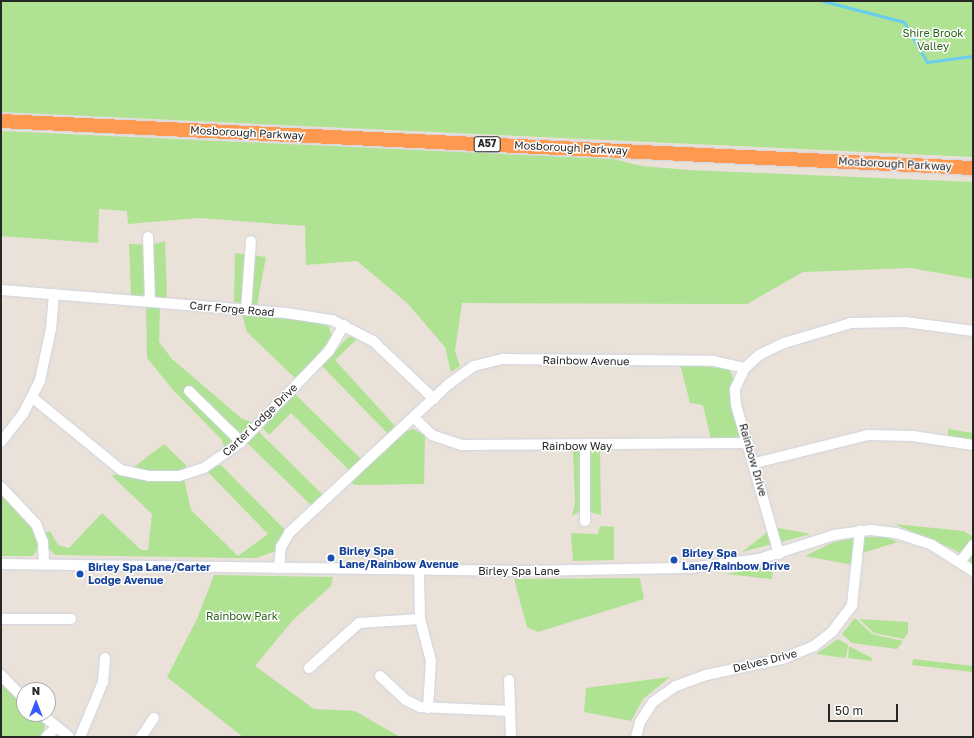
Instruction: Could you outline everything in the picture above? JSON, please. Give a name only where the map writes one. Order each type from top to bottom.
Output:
[{"type":"highway","name":"Mosborough Parkway","points":[[1,121],[973,168]]},
{"type":"street","points":[[148,237],[150,302]]},
{"type":"street","points":[[246,310],[251,241]]},
{"type":"street","name":"Carr Forge Road","points":[[1,290],[318,317],[344,325],[373,341],[434,399]]},
{"type":"street","points":[[1,442],[33,398],[46,358],[54,294]]},
{"type":"street","points":[[745,368],[759,355],[784,343],[851,323],[905,322],[973,331]]},
{"type":"street","name":"Carter Lodge Drive","points":[[33,398],[69,425],[108,462],[135,474],[164,477],[190,473],[216,461],[240,442],[329,351],[344,325]]},
{"type":"street","name":"Rainbow Avenue","points":[[280,568],[281,547],[289,533],[460,374],[493,360],[714,361],[745,368]]},
{"type":"street","name":"Rainbow Drive","points":[[745,368],[735,397],[780,554]]},
{"type":"street","points":[[189,391],[240,442]]},
{"type":"street","name":"Rainbow Way","points":[[414,418],[432,435],[461,445],[585,446],[748,443]]},
{"type":"street","points":[[755,463],[868,435],[919,436],[973,445]]},
{"type":"street","points":[[585,446],[585,521]]},
{"type":"street","points":[[1,487],[36,524],[43,542],[44,564]]},
{"type":"street","name":"Birley Spa Lane","points":[[1,564],[419,570],[690,568],[736,563],[780,554],[860,530],[914,538],[961,561],[973,571]]},
{"type":"street","name":"Delves Drive","points":[[636,737],[649,707],[676,686],[706,675],[782,659],[814,646],[832,632],[852,605],[860,530]]},
{"type":"street","points":[[961,561],[973,546]]},
{"type":"street","points":[[419,570],[420,619],[431,661],[428,708]]},
{"type":"street","points":[[1,619],[70,620]]},
{"type":"street","points":[[309,668],[359,623],[420,619]]},
{"type":"street","points":[[80,737],[103,682],[105,658]]},
{"type":"street","points":[[1,675],[16,691]]},
{"type":"street","points":[[380,676],[406,700],[428,708],[510,711]]},
{"type":"street","points":[[509,680],[511,736]]},
{"type":"street","points":[[140,737],[154,718]]},
{"type":"street","points":[[50,722],[69,737]]},
{"type":"street","points":[[46,737],[56,728]]},
{"type":"green space","name":"Shire Brook Valley","points":[[1,1],[973,1],[973,157],[1,112]]},
{"type":"green space","points":[[1,131],[614,159],[642,166],[689,170],[973,182],[973,279],[910,268],[803,272],[747,304],[462,303],[455,351],[460,366],[451,372],[445,347],[407,303],[357,261],[306,265],[305,226],[199,218],[128,224],[127,211],[99,209],[98,243],[1,236]]},
{"type":"green space","points":[[165,241],[167,298],[131,296],[129,244],[152,245]]},
{"type":"green space","points":[[235,253],[266,257],[257,305],[234,302]]},
{"type":"green space","points":[[146,307],[160,307],[159,342],[172,359],[241,418],[253,423],[225,451],[222,440],[173,390],[147,358]]},
{"type":"green space","points":[[242,314],[318,322],[329,327],[332,337],[297,380],[247,332]]},
{"type":"green space","points":[[348,337],[358,338],[335,360],[395,426],[388,434],[322,366]]},
{"type":"green space","points":[[680,364],[729,369],[734,380],[740,437],[711,440],[703,405],[690,403]]},
{"type":"green space","points":[[294,393],[361,459],[350,471],[291,413],[269,435],[261,426]]},
{"type":"green space","points":[[413,429],[425,435],[424,484],[354,485],[350,481],[403,433]]},
{"type":"green space","points":[[948,429],[973,433],[973,441],[948,436]]},
{"type":"green space","points":[[257,430],[323,495],[312,506],[246,442]]},
{"type":"green space","points":[[164,444],[186,465],[184,479],[191,510],[238,556],[268,534],[204,468],[221,465],[285,530],[276,551],[256,558],[237,558],[55,555],[49,549],[45,533],[50,531],[58,545],[69,548],[102,513],[141,550],[148,550],[152,514],[112,476],[134,467]]},
{"type":"green space","points":[[600,449],[601,515],[582,510],[572,516],[575,504],[573,451]]},
{"type":"green space","points":[[1,493],[37,535],[39,546],[33,556],[1,556]]},
{"type":"green space","points":[[894,524],[964,531],[973,537],[973,564],[955,550]]},
{"type":"green space","points":[[600,526],[614,527],[614,560],[573,561],[571,533],[598,534]]},
{"type":"green space","points":[[772,528],[778,528],[811,534],[742,552]]},
{"type":"green space","points":[[860,537],[886,537],[898,542],[859,554],[858,566],[805,556],[834,542]]},
{"type":"green space","points":[[774,564],[772,579],[726,574],[763,567]]},
{"type":"green space","name":"Rainbow Park","points":[[214,575],[333,577],[331,586],[292,621],[255,666],[314,709],[355,711],[400,737],[243,737],[167,677],[197,619]]},
{"type":"green space","points":[[640,578],[644,599],[538,632],[527,627],[514,579]]},
{"type":"green space","points":[[855,618],[872,634],[903,641],[897,649],[852,643],[842,634]]},
{"type":"green space","points":[[859,619],[908,622],[908,632],[904,639],[874,633]]},
{"type":"green space","points":[[838,639],[848,645],[846,658],[816,654]]},
{"type":"green space","points":[[849,646],[872,658],[872,661],[848,658]]},
{"type":"green space","points":[[913,659],[973,666],[973,672],[912,665]]},
{"type":"green space","points":[[670,677],[643,699],[631,721],[584,712],[586,688]]},
{"type":"green space","points":[[1,684],[16,697],[16,722],[42,722],[45,725],[42,737],[1,737]]},
{"type":"waterway","points":[[823,1],[904,22],[927,62],[973,56]]},
{"type":"place","name":"Birley Spa Lane/Rainbow Avenue","points":[[331,558]]},
{"type":"place","name":"Birley Spa Lane/Rainbow Drive","points":[[674,560]]},
{"type":"place","name":"Birley Spa Lane/Carter Lodge Avenue","points":[[80,574]]}]
